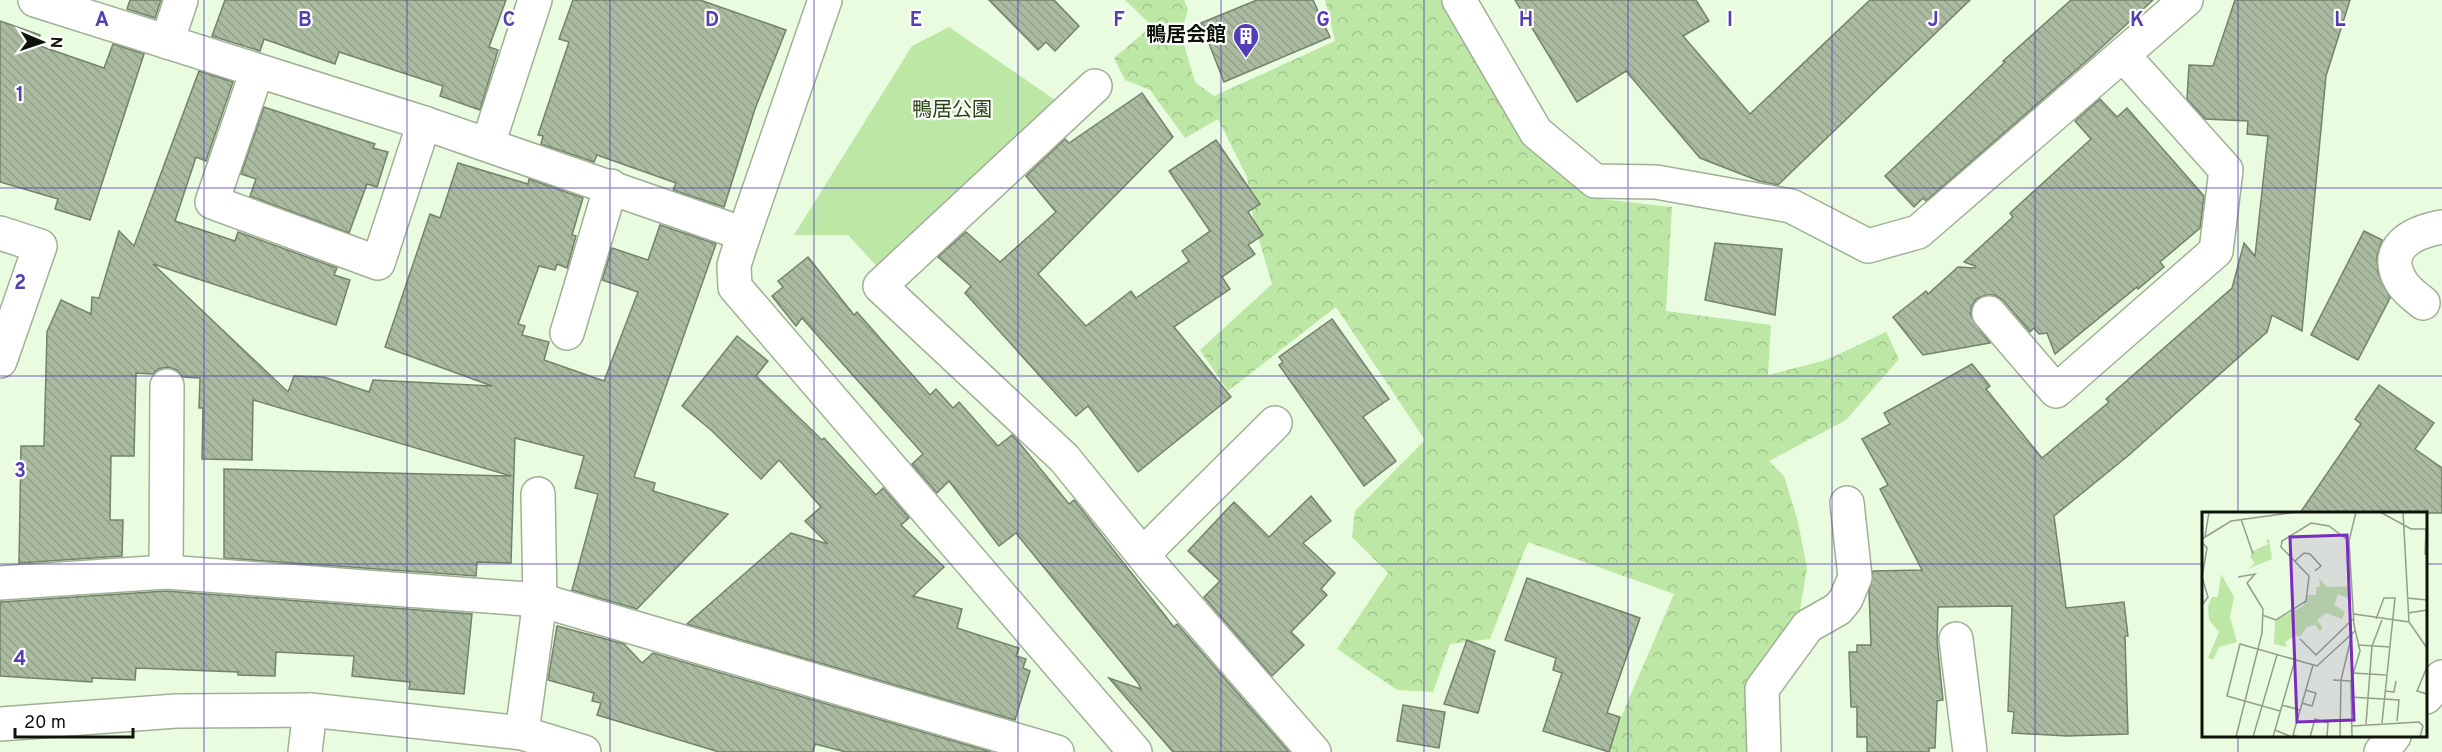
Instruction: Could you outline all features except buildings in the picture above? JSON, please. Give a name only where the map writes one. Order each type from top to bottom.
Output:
[{"type":"street","points":[[35,0],[488,144],[744,234]]},
{"type":"street","points":[[167,42],[181,0]]},
{"type":"street","points":[[488,144],[535,0]]},
{"type":"street","points":[[1459,0],[1536,132],[1595,182],[1656,182],[1791,206],[1868,246],[1918,232],[2186,0]]},
{"type":"street","points":[[814,3],[734,265],[735,287],[1135,752]]},
{"type":"street","points":[[1989,313],[2056,391],[2216,251],[2226,170],[2123,55]]},
{"type":"street","points":[[257,71],[212,202],[378,263],[424,123]]},
{"type":"street","points":[[1095,86],[880,286],[1064,458],[1143,554],[1314,752]]},
{"type":"street","points":[[567,333],[611,186]]},
{"type":"street","points":[[2423,303],[2403,286],[2395,260],[2403,242],[2420,231],[2442,227]]},
{"type":"street","points":[[0,233],[40,246],[0,361]]},
{"type":"street","points":[[166,572],[167,386]]},
{"type":"street","points":[[1143,554],[1275,423]]},
{"type":"street","points":[[522,733],[540,600],[538,495]]},
{"type":"street","points":[[1764,752],[1762,689],[1808,626],[1842,604],[1855,577],[1847,503]]},
{"type":"street","points":[[0,583],[166,572],[540,600],[1057,752]]},
{"type":"street","points":[[1956,639],[1970,752]]},
{"type":"street","points":[[2427,697],[2442,677]]},
{"type":"street","points":[[305,752],[310,710]]},
{"type":"street","points":[[0,724],[176,711],[310,710],[522,733],[584,752]]},
{"type":"street","points":[[2381,752],[2392,737]]},
{"type":"green space","points":[[1125,0],[1184,0],[1188,9],[1181,34],[1195,82],[1214,96],[1335,41],[1325,0],[1451,0],[1530,138],[1592,198],[1672,207],[1666,311],[1771,325],[1768,375],[1826,360],[1886,332],[1899,359],[1846,420],[1769,461],[1784,476],[1798,522],[1807,568],[1800,610],[1782,642],[1765,752],[1606,752],[1674,594],[1528,542],[1490,639],[1450,644],[1433,692],[1397,690],[1337,649],[1388,573],[1352,537],[1355,511],[1425,440],[1336,307],[1228,391],[1200,350],[1272,284],[1254,223],[1247,177],[1218,119],[1185,138],[1150,90],[1125,80],[1114,58],[1152,26]]},
{"type":"green space","name":"鴨居公園","points":[[949,27],[1058,102],[882,272],[848,235],[794,235],[912,46]]},
{"type":"place","name":"鴨居会館","points":[[1246,59]]}]
